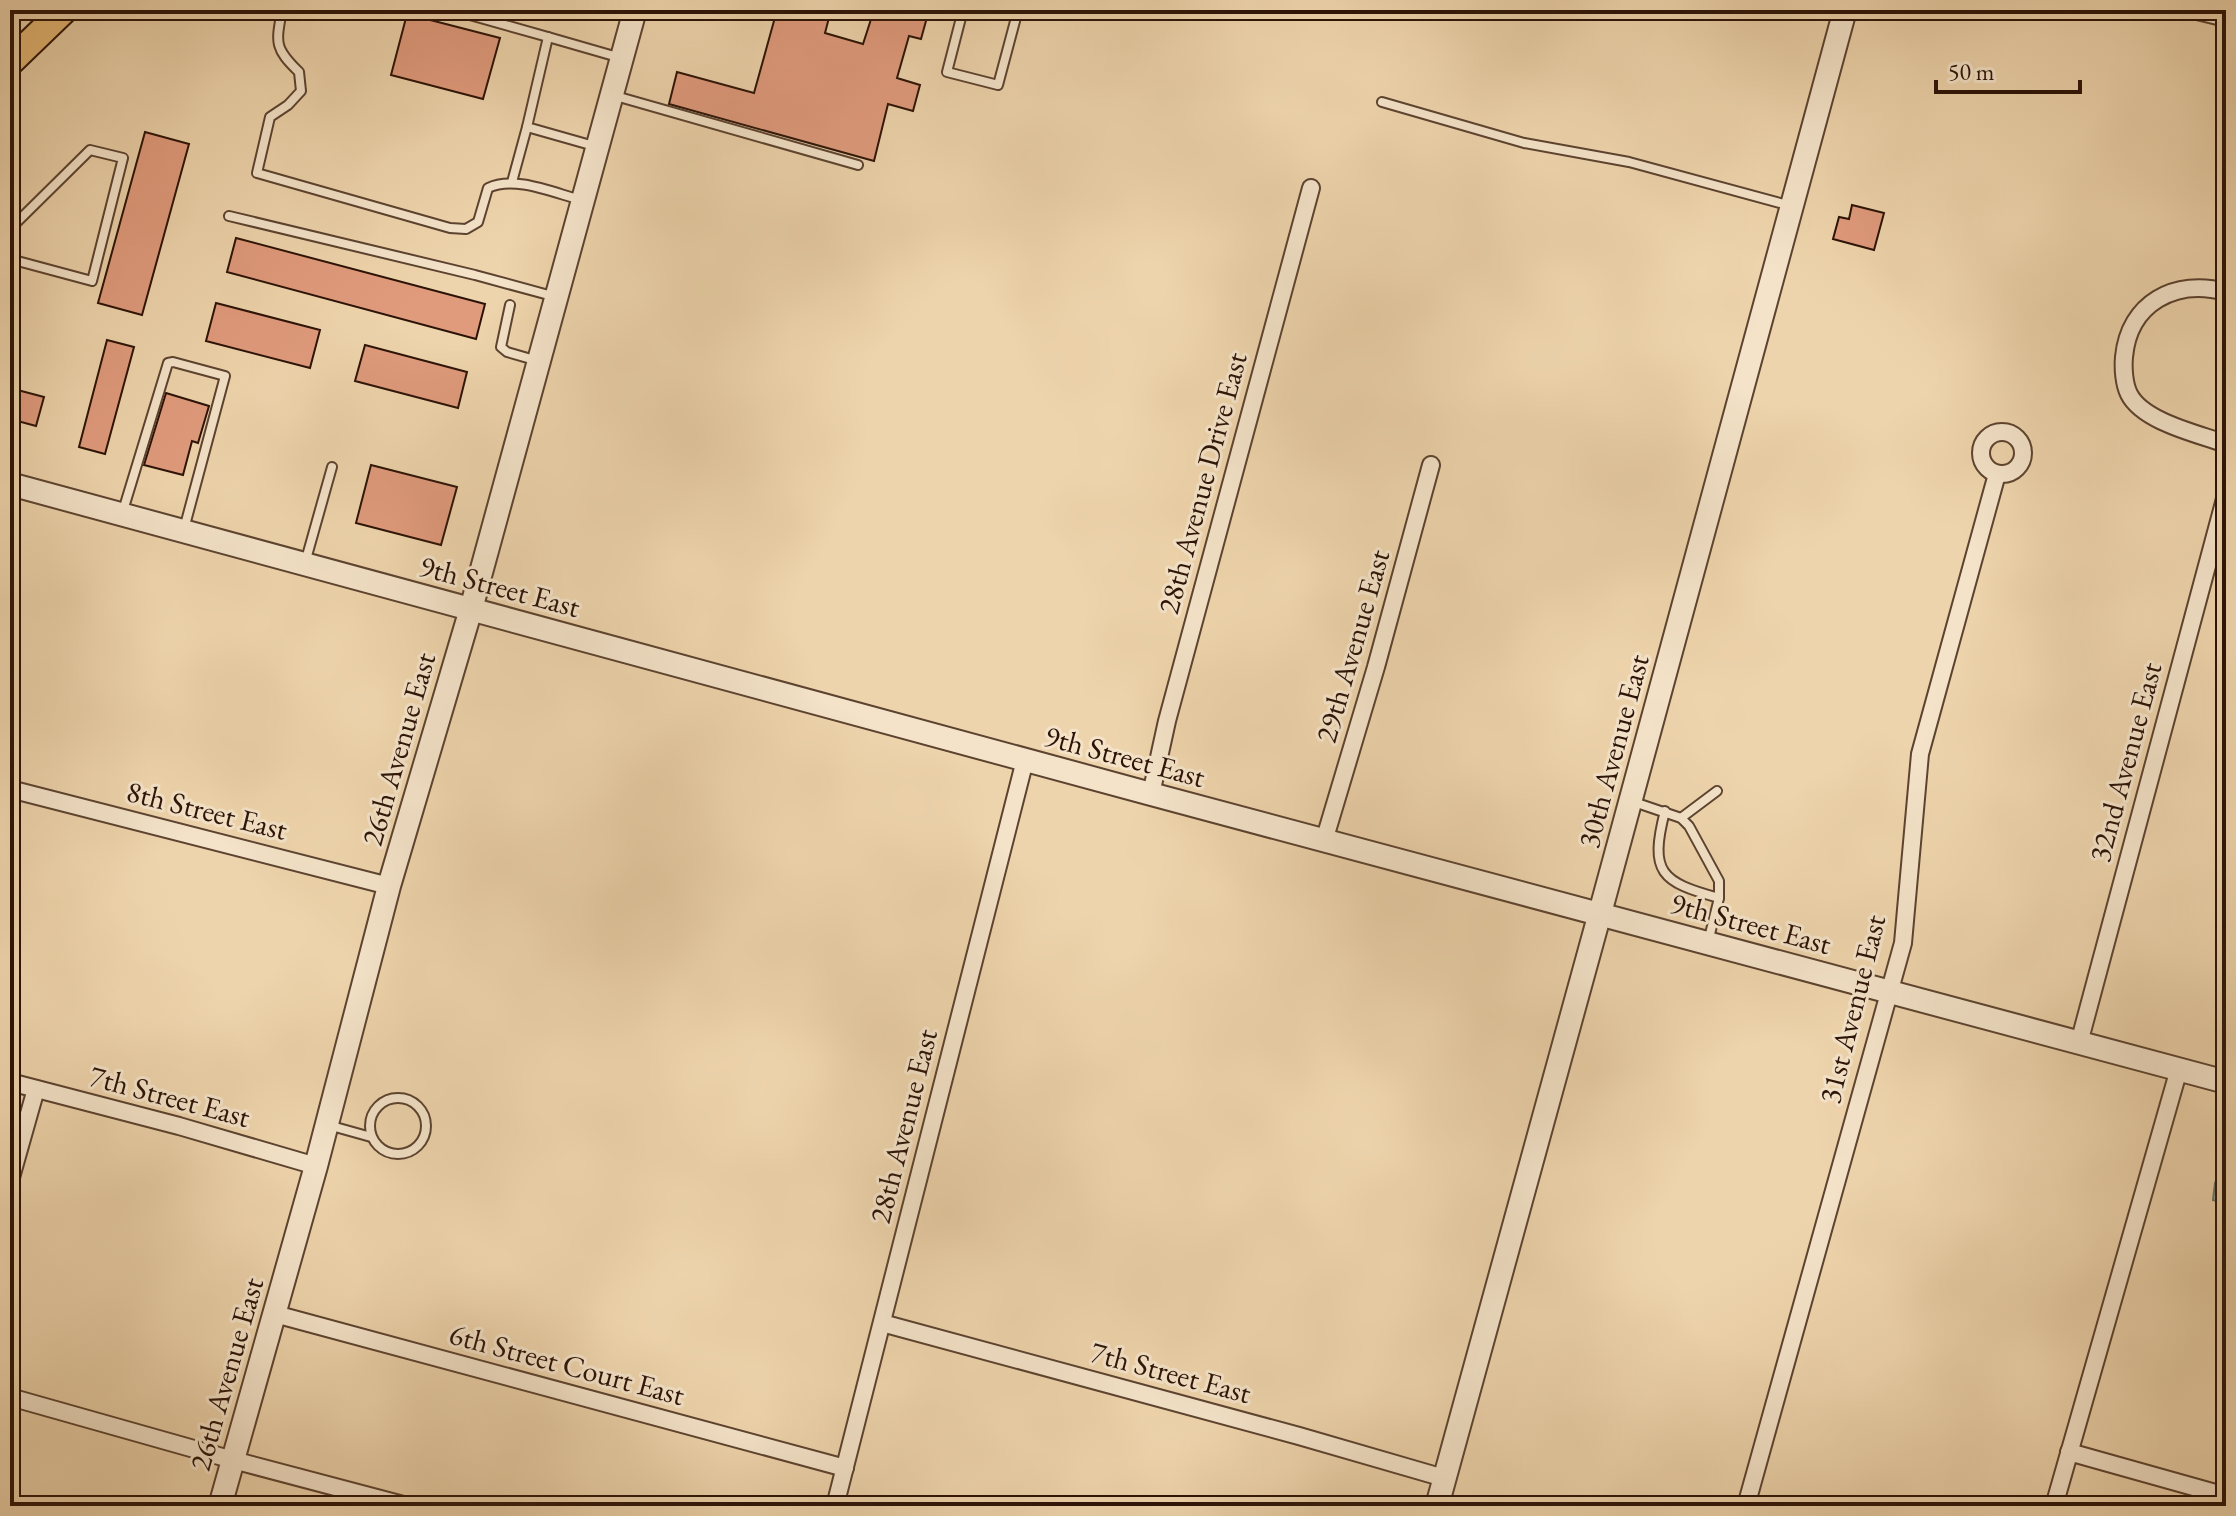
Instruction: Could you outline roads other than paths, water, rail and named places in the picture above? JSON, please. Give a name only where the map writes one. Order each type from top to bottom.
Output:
[{"type":"main road","points":[[10,62],[64,10]]},
{"type":"street","name":"26th Avenue East","points":[[220,1506],[316,1166],[389,886],[471,609],[635,10]]},
{"type":"street","name":"30th Avenue East","points":[[1437,1506],[1845,10]]},
{"type":"street","points":[[2193,10],[2226,18]]},
{"type":"street","name":"28th Avenue Drive East","points":[[1151,794],[1171,706],[1311,188]]},
{"type":"street","points":[[2226,292],[2190,287],[2162,296],[2135,318],[2126,340],[2123,368],[2129,394],[2145,411],[2165,422],[2226,444]]},
{"type":"street","name":"29th Avenue East","points":[[1324,841],[1431,465]]},
{"type":"street","name":"31st Avenue East","points":[[1746,1506],[1903,943],[1920,754],[1997,474]]},
{"type":"street","name":"9th Street East","points":[[10,484],[2226,1082]]},
{"type":"street","name":"32nd Avenue East","points":[[2079,1043],[2226,495]]},
{"type":"street","name":"28th Avenue East","points":[[835,1506],[1025,760]]},
{"type":"street","name":"8th Street East","points":[[10,789],[389,886]]},
{"type":"street","points":[[2054,1506],[2179,1069]]},
{"type":"street","name":"7th Street East","points":[[10,1082],[316,1166]]},
{"type":"street","points":[[10,1181],[36,1089]]},
{"type":"street","name":"6th Street Court East","points":[[275,1314],[845,1468]]},
{"type":"street","name":"7th Street East","points":[[882,1323],[1444,1478]]},
{"type":"street","points":[[10,1397],[407,1506]]},
{"type":"street","points":[[2069,1452],[2226,1496]]},
{"type":"lane","points":[[282,10],[276,38],[283,57],[299,72],[301,91],[270,117],[257,173],[450,228],[466,229],[478,222],[488,188],[499,183],[512,182],[583,200]]},
{"type":"lane","points":[[452,10],[622,58]]},
{"type":"lane","points":[[963,10],[947,72],[998,85],[1018,10]]},
{"type":"lane","points":[[512,182],[548,37]]},
{"type":"lane","points":[[612,95],[858,165]]},
{"type":"lane","points":[[1382,102],[1524,143],[1629,162],[1792,206]]},
{"type":"lane","points":[[527,127],[597,147]]},
{"type":"lane","points":[[10,229],[90,150],[123,158],[92,281],[10,259]]},
{"type":"lane","points":[[229,216],[475,275],[556,298]]},
{"type":"lane","points":[[510,305],[501,347],[507,352],[538,361]]},
{"type":"lane","points":[[122,514],[168,363],[223,375],[184,531]]},
{"type":"lane","points":[[305,564],[332,467]]},
{"type":"lane","points":[[1681,818],[1717,791]]},
{"type":"lane","points":[[1631,801],[1665,811],[1681,818],[1689,826],[1719,881],[1719,898],[1708,942]]},
{"type":"lane","points":[[1665,811],[1657,851],[1663,869],[1669,878],[1685,889],[1719,898]]},
{"type":"lane","points":[[327,1125],[371,1137],[383,1151],[402,1155],[411,1152],[424,1139],[427,1129],[423,1111],[408,1099],[390,1099],[375,1110],[371,1118],[371,1137]]}]
